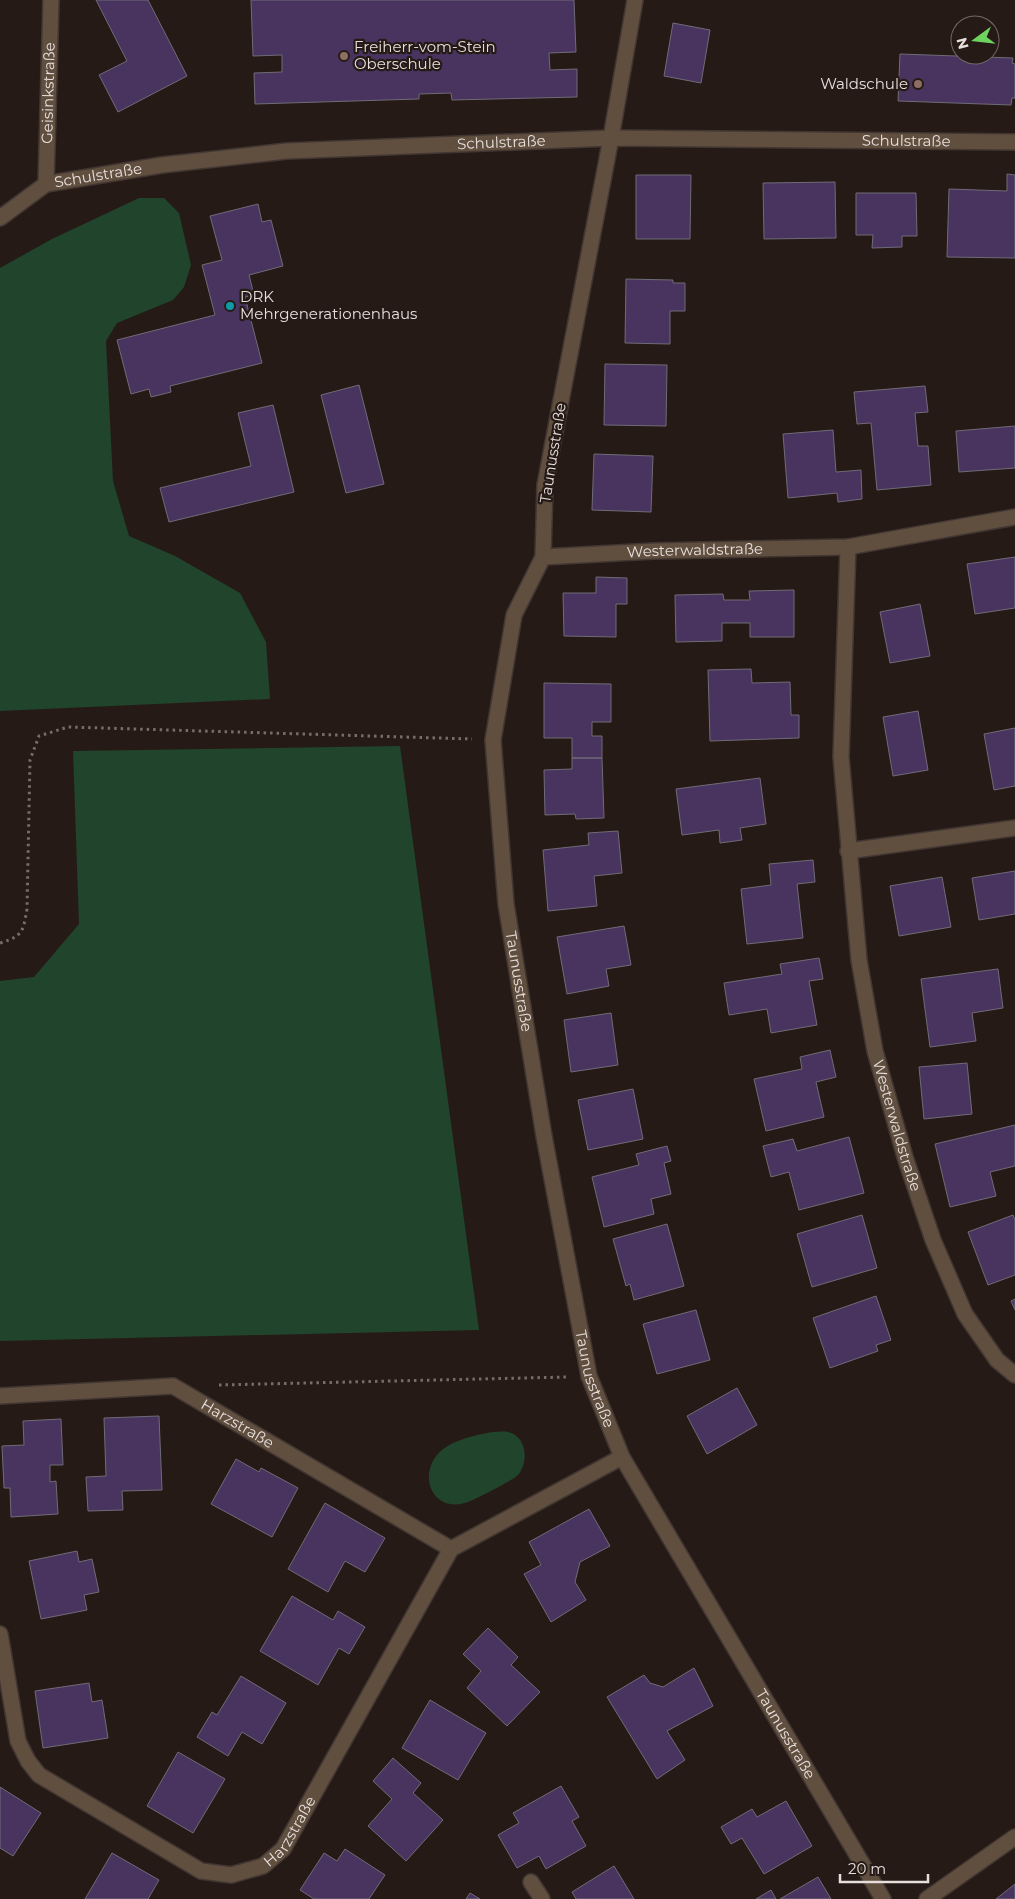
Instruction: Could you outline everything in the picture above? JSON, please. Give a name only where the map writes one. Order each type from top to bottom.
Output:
[{"type":"street","name":"Geisinkstraße","points":[[46,184],[51,0]]},
{"type":"street","name":"Taunusstraße","points":[[635,0],[611,138],[545,485],[543,557],[514,615],[493,740],[506,904],[544,1136],[589,1376],[622,1456],[883,1899]]},
{"type":"street","name":"Schulstraße","points":[[0,218],[46,184],[162,165],[287,151],[611,138],[1015,142]]},
{"type":"street","name":"Westerwaldstraße","points":[[543,557],[654,551],[848,548],[1015,517]]},
{"type":"street","name":"Westerwaldstraße","points":[[848,548],[840,758],[859,960],[875,1051],[905,1157],[933,1240],[965,1314],[997,1360],[1015,1375]]},
{"type":"street","points":[[848,851],[1015,828]]},
{"type":"street","name":"Harzstraße","points":[[0,1396],[173,1386],[451,1549],[283,1849],[263,1866],[231,1875],[201,1871],[39,1775],[28,1761],[18,1741],[0,1634]]},
{"type":"street","points":[[451,1549],[622,1456]]},
{"type":"street","points":[[927,1899],[1015,1838]]},
{"type":"street","points":[[531,1882],[542,1899]]},
{"type":"path","points":[[0,943],[15,939],[24,928],[30,760],[39,736],[68,727],[493,740]]},
{"type":"path","points":[[213,1385],[589,1376]]},
{"type":"green space","points":[[139,198],[164,198],[179,213],[191,265],[184,287],[173,300],[117,323],[106,341],[113,481],[129,536],[175,556],[240,593],[266,642],[270,699],[0,711],[0,268],[52,239]]},
{"type":"green space","points":[[400,746],[479,1330],[0,1341],[0,981],[34,977],[79,924],[73,751]]},
{"type":"green space","points":[[493,1432],[514,1434],[522,1444],[525,1457],[522,1470],[518,1475],[486,1494],[468,1502],[446,1503],[438,1498],[429,1483],[431,1464],[437,1455],[456,1442]]},
{"type":"building","points":[[96,0],[148,0],[187,76],[118,112],[99,75],[127,61]]},
{"type":"building","points":[[251,0],[574,0],[576,52],[549,53],[550,70],[577,69],[577,97],[452,100],[451,93],[419,94],[419,99],[255,104],[254,73],[282,72],[282,55],[253,56]]},
{"type":"building","points":[[673,23],[710,30],[701,83],[664,76]]},
{"type":"building","points":[[900,54],[950,56],[950,65],[1000,65],[1000,58],[1013,58],[1012,63],[1015,64],[1015,98],[1012,98],[1011,105],[898,101]]},
{"type":"building","points":[[1007,174],[1015,175],[1015,258],[947,257],[949,189],[1007,191]]},
{"type":"building","points":[[636,175],[691,175],[690,239],[636,239]]},
{"type":"building","points":[[835,182],[836,238],[764,239],[763,183]]},
{"type":"building","points":[[856,193],[916,193],[917,236],[902,236],[902,247],[872,248],[873,235],[856,235]]},
{"type":"building","name":"DRK Mehrgenerationenhaus","points":[[258,204],[262,222],[271,220],[283,266],[249,275],[254,295],[245,297],[262,363],[170,386],[171,392],[151,397],[149,389],[131,394],[117,340],[215,315],[202,265],[222,260],[210,216]]},
{"type":"building","points":[[626,279],[673,280],[673,283],[685,283],[685,311],[670,311],[670,344],[625,343]]},
{"type":"building","points":[[605,364],[667,365],[666,426],[604,425]]},
{"type":"building","points":[[359,385],[384,484],[346,493],[321,395]]},
{"type":"building","points":[[925,386],[928,412],[915,413],[918,446],[928,446],[931,485],[877,490],[871,423],[857,424],[854,392]]},
{"type":"building","points":[[273,405],[294,492],[169,522],[160,488],[251,466],[238,413]]},
{"type":"building","points":[[1015,426],[1015,468],[959,472],[956,431]]},
{"type":"building","points":[[833,430],[836,472],[861,470],[862,499],[838,502],[837,493],[788,498],[783,434]]},
{"type":"building","points":[[594,454],[653,456],[651,512],[592,510]]},
{"type":"building","points":[[1015,557],[1015,608],[975,614],[967,564]]},
{"type":"building","points":[[596,577],[627,578],[627,604],[616,604],[616,637],[564,636],[563,593],[596,593]]},
{"type":"building","points":[[794,590],[794,637],[750,637],[750,623],[722,623],[722,641],[676,642],[675,595],[723,594],[724,600],[750,600],[749,591]]},
{"type":"building","points":[[920,604],[930,656],[890,663],[880,612]]},
{"type":"building","points":[[751,669],[752,683],[790,682],[791,715],[799,715],[799,738],[710,741],[708,670]]},
{"type":"building","points":[[544,683],[611,684],[611,722],[592,722],[592,736],[602,736],[602,758],[572,758],[572,738],[544,738]]},
{"type":"building","points":[[918,711],[928,770],[893,776],[883,717]]},
{"type":"building","points":[[1015,728],[1015,786],[994,790],[984,734]]},
{"type":"building","points":[[572,758],[602,758],[604,818],[576,819],[575,814],[545,815],[544,770],[572,769]]},
{"type":"building","points":[[760,778],[766,824],[740,828],[742,840],[720,843],[719,830],[682,835],[676,789]]},
{"type":"building","points":[[618,831],[622,873],[594,876],[597,906],[548,911],[543,850],[589,845],[588,833]]},
{"type":"building","points":[[813,860],[815,882],[797,884],[803,938],[747,944],[741,889],[771,885],[769,864]]},
{"type":"building","points":[[1015,871],[1015,914],[979,920],[972,878]]},
{"type":"building","points":[[942,877],[951,927],[899,936],[890,886]]},
{"type":"building","points":[[624,926],[631,965],[606,969],[609,986],[567,994],[557,937]]},
{"type":"building","points":[[819,958],[823,979],[809,981],[817,1025],[771,1033],[767,1009],[729,1015],[724,983],[782,974],[780,964]]},
{"type":"building","points":[[998,969],[1003,1008],[972,1013],[976,1041],[930,1047],[921,979]]},
{"type":"building","points":[[611,1013],[618,1065],[571,1072],[564,1020]]},
{"type":"building","points":[[830,1050],[836,1077],[816,1082],[824,1117],[766,1131],[754,1079],[802,1069],[800,1057]]},
{"type":"building","points":[[967,1063],[972,1114],[924,1119],[919,1067]]},
{"type":"building","points":[[633,1089],[643,1139],[588,1150],[578,1100]]},
{"type":"building","points":[[1015,1125],[1015,1166],[990,1172],[996,1196],[950,1207],[935,1144]]},
{"type":"building","points":[[849,1137],[864,1193],[799,1210],[789,1172],[771,1177],[763,1146],[793,1139],[797,1151]]},
{"type":"building","points":[[667,1146],[671,1161],[664,1163],[671,1194],[651,1199],[654,1214],[604,1227],[592,1177],[639,1165],[636,1154]]},
{"type":"building","points":[[862,1215],[877,1268],[812,1287],[797,1234]]},
{"type":"building","points":[[1013,1215],[1015,1220],[1015,1275],[988,1285],[968,1232]]},
{"type":"building","points":[[667,1224],[684,1286],[634,1300],[630,1284],[626,1286],[613,1239]]},
{"type":"building","points":[[876,1296],[891,1340],[876,1345],[878,1351],[830,1368],[813,1318]]},
{"type":"building","points":[[1015,1299],[1015,1310],[1011,1301]]},
{"type":"building","points":[[696,1310],[710,1360],[657,1374],[643,1324]]},
{"type":"building","points":[[737,1388],[757,1425],[707,1454],[687,1416]]},
{"type":"building","points":[[159,1416],[162,1490],[122,1491],[123,1510],[88,1511],[86,1477],[106,1476],[104,1418]]},
{"type":"building","points":[[61,1419],[63,1465],[50,1465],[50,1482],[56,1481],[58,1514],[11,1517],[10,1488],[4,1488],[2,1446],[24,1445],[23,1421]]},
{"type":"building","points":[[236,1459],[259,1472],[261,1468],[298,1488],[272,1537],[211,1504]]},
{"type":"building","points":[[325,1503],[385,1538],[365,1572],[345,1561],[328,1592],[288,1569]]},
{"type":"building","points":[[589,1509],[610,1546],[580,1562],[575,1582],[586,1600],[551,1622],[524,1574],[541,1565],[529,1542]]},
{"type":"building","points":[[77,1551],[79,1562],[92,1559],[99,1592],[84,1595],[87,1610],[41,1619],[29,1561]]},
{"type":"building","points":[[292,1596],[333,1620],[338,1611],[365,1627],[349,1654],[339,1648],[318,1685],[260,1651]]},
{"type":"building","points":[[488,1628],[518,1657],[511,1665],[540,1692],[507,1726],[467,1688],[481,1671],[463,1654]]},
{"type":"building","points":[[694,1668],[713,1706],[667,1731],[685,1760],[657,1779],[607,1697],[644,1675],[650,1683],[663,1687]]},
{"type":"building","points":[[241,1676],[286,1703],[262,1744],[242,1732],[228,1756],[197,1737],[212,1712],[217,1715]]},
{"type":"building","points":[[89,1683],[92,1702],[102,1700],[108,1738],[43,1748],[35,1691]]},
{"type":"building","points":[[430,1700],[486,1733],[458,1780],[402,1748]]},
{"type":"building","points":[[178,1752],[225,1779],[193,1833],[147,1806]]},
{"type":"building","points":[[393,1758],[421,1783],[413,1793],[443,1820],[406,1861],[368,1826],[392,1799],[373,1781]]},
{"type":"building","points":[[561,1786],[579,1817],[572,1821],[586,1846],[546,1869],[539,1856],[517,1868],[498,1835],[519,1823],[513,1813]]},
{"type":"building","points":[[0,1787],[41,1813],[13,1856],[0,1848]]},
{"type":"building","points":[[786,1801],[812,1846],[764,1874],[742,1838],[731,1844],[721,1827],[752,1809],[757,1817]]},
{"type":"building","points":[[345,1849],[385,1875],[369,1899],[314,1899],[300,1890],[324,1853],[337,1861]]},
{"type":"building","points":[[112,1853],[159,1880],[148,1899],[85,1899]]},
{"type":"building","points":[[614,1866],[634,1899],[576,1899],[572,1892]]},
{"type":"building","points":[[818,1877],[831,1899],[780,1899]]},
{"type":"building","points":[[1015,1884],[1015,1899],[996,1899]]},
{"type":"building","points":[[771,1890],[776,1899],[756,1899]]},
{"type":"building","points":[[470,1893],[480,1899],[466,1899]]},
{"type":"place","name":"Freiherr-vom-Stein Oberschule","points":[[344,56]]},
{"type":"place","name":"Waldschule","points":[[918,84]]},
{"type":"place","name":"DRK Mehrgenerationenhaus","points":[[230,306]]}]
